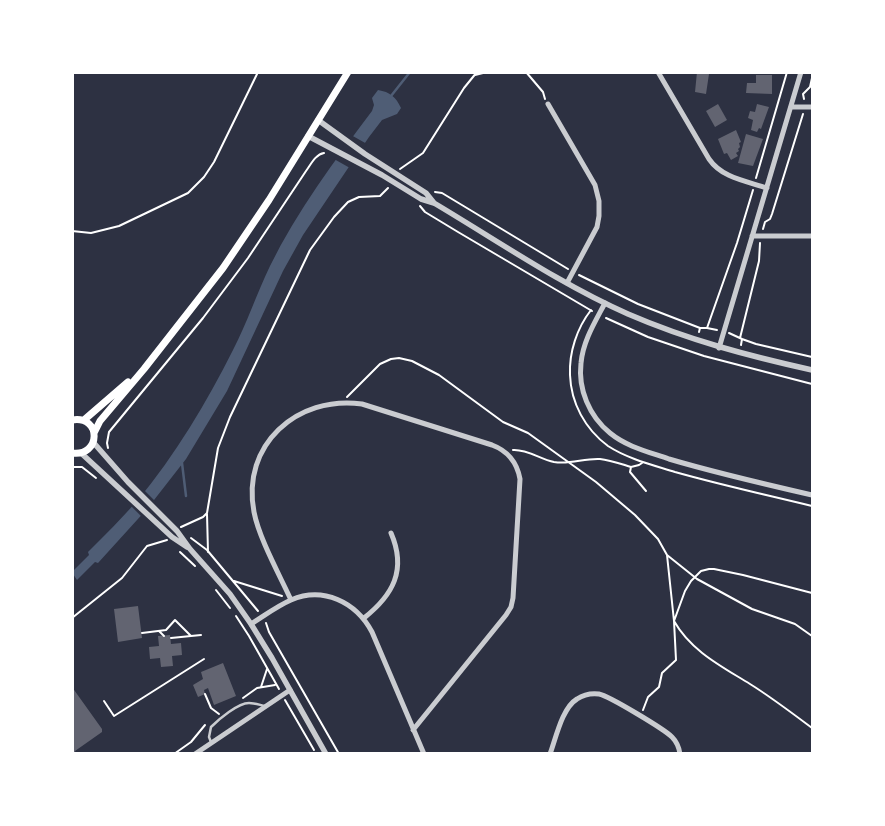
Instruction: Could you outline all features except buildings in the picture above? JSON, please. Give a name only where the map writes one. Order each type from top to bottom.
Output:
[{"type":"main road","points":[[72,453],[81,453],[91,447],[94,433],[100,421],[144,369],[222,268],[269,200],[348,72]]},
{"type":"main road","points":[[84,420],[144,369]]},
{"type":"main road","points":[[72,420],[84,420],[89,423],[94,433]]},
{"type":"street","points":[[658,72],[712,164],[727,176],[767,188]]},
{"type":"street","points":[[720,348],[801,72]]},
{"type":"street","points":[[548,104],[595,185],[599,201],[597,227],[567,283]]},
{"type":"street","points":[[791,107],[812,107]]},
{"type":"street","points":[[318,120],[366,154],[399,173],[426,193],[434,203]]},
{"type":"street","points":[[308,136],[330,152],[359,163],[421,199],[434,203],[567,283],[605,303],[650,323],[720,348],[812,370]]},
{"type":"street","points":[[752,236],[812,236]]},
{"type":"street","points":[[605,303],[589,335],[583,352],[580,370],[582,388],[592,413],[603,427],[625,443],[646,451],[711,471],[812,494]]},
{"type":"street","points":[[290,598],[260,531],[254,513],[252,494],[256,466],[269,440],[289,420],[314,407],[342,402],[371,406],[498,447],[511,458],[519,473],[520,485],[511,608],[413,730]]},
{"type":"street","points":[[93,442],[128,482],[177,531],[190,549],[219,580],[251,624],[326,754]]},
{"type":"street","points":[[81,453],[172,537],[190,549]]},
{"type":"street","points":[[364,618],[385,599],[396,578],[397,555],[391,533]]},
{"type":"street","points":[[251,624],[290,598],[312,595],[327,596],[347,604],[364,618],[372,632],[424,754]]},
{"type":"street","points":[[195,754],[290,690]]},
{"type":"street","points":[[550,754],[567,709],[581,696],[595,694],[605,696],[670,735],[677,744],[680,754]]},
{"type":"lane","points":[[211,742],[209,737],[211,727],[230,712],[243,704],[249,703],[265,706]]},
{"type":"path","points":[[72,230],[91,233],[119,226],[188,194],[204,177],[214,162],[258,72]]},
{"type":"path","points":[[399,173],[423,153],[464,88],[476,74],[488,72]]},
{"type":"path","points":[[526,72],[542,92],[548,104]]},
{"type":"path","points":[[708,328],[737,243],[787,72]]},
{"type":"path","points":[[735,365],[759,261],[761,236],[765,222],[770,220],[772,214],[804,111],[803,94],[810,86],[812,78]]},
{"type":"path","points":[[104,454],[109,450],[107,443],[109,432],[203,318],[252,252],[316,158],[321,154],[330,152]]},
{"type":"path","points":[[208,552],[207,513],[218,448],[230,417],[310,250],[334,217],[348,202],[359,197],[380,196],[385,193],[392,181]]},
{"type":"path","points":[[431,191],[442,192],[573,272],[638,304],[700,328],[724,331],[756,344],[812,357]]},
{"type":"path","points":[[590,310],[577,335],[571,356],[572,391],[581,417],[598,437],[617,451],[642,462],[713,482],[812,506]]},
{"type":"path","points":[[693,352],[700,328]]},
{"type":"path","points":[[342,402],[380,364],[399,358],[412,361],[439,375],[503,422],[528,433],[596,482],[635,515],[658,539],[667,554],[694,577],[752,609],[795,624],[812,636]]},
{"type":"path","points":[[515,454],[510,449],[521,449],[554,462],[571,463],[602,459],[631,467],[642,462],[646,451]]},
{"type":"path","points":[[72,467],[82,467],[100,481]]},
{"type":"path","points":[[631,467],[630,472],[646,490]]},
{"type":"path","points":[[177,531],[183,525],[207,513]]},
{"type":"path","points":[[186,534],[208,552],[268,622],[269,632],[339,754]]},
{"type":"path","points":[[72,618],[122,578],[147,546],[164,542],[172,537]]},
{"type":"path","points":[[175,546],[195,567]]},
{"type":"path","points":[[640,716],[648,697],[659,687],[662,673],[676,660],[667,554]]},
{"type":"path","points":[[674,621],[685,591],[694,577],[701,572],[714,569],[769,583],[790,586],[812,593]]},
{"type":"path","points":[[234,581],[290,598]]},
{"type":"path","points":[[213,587],[231,609]]},
{"type":"path","points":[[235,616],[316,754]]},
{"type":"path","points":[[142,633],[166,630],[176,620],[191,636]]},
{"type":"path","points":[[674,621],[694,648],[812,728]]},
{"type":"path","points":[[159,631],[164,636]]},
{"type":"path","points":[[171,638],[201,635]]},
{"type":"path","points":[[104,701],[114,716],[204,659]]},
{"type":"path","points":[[261,687],[267,669]]},
{"type":"path","points":[[205,694],[211,708],[219,714]]},
{"type":"water","points":[[378,90],[392,96],[401,108],[397,114],[382,120],[303,235],[283,271],[227,391],[186,459],[147,509],[98,563],[95,562],[77,580],[73,571],[89,555],[88,552],[120,520],[152,483],[190,428],[233,350],[265,276],[292,225],[317,186],[372,111],[374,105],[372,98]]},
{"type":"pier","points":[[351,135],[367,144],[350,168],[334,159]]},
{"type":"pier","points":[[143,489],[156,502],[143,518],[130,505]]},
{"type":"waterway","points":[[391,96],[410,72]]},
{"type":"waterway","points":[[182,463],[186,496]]}]
